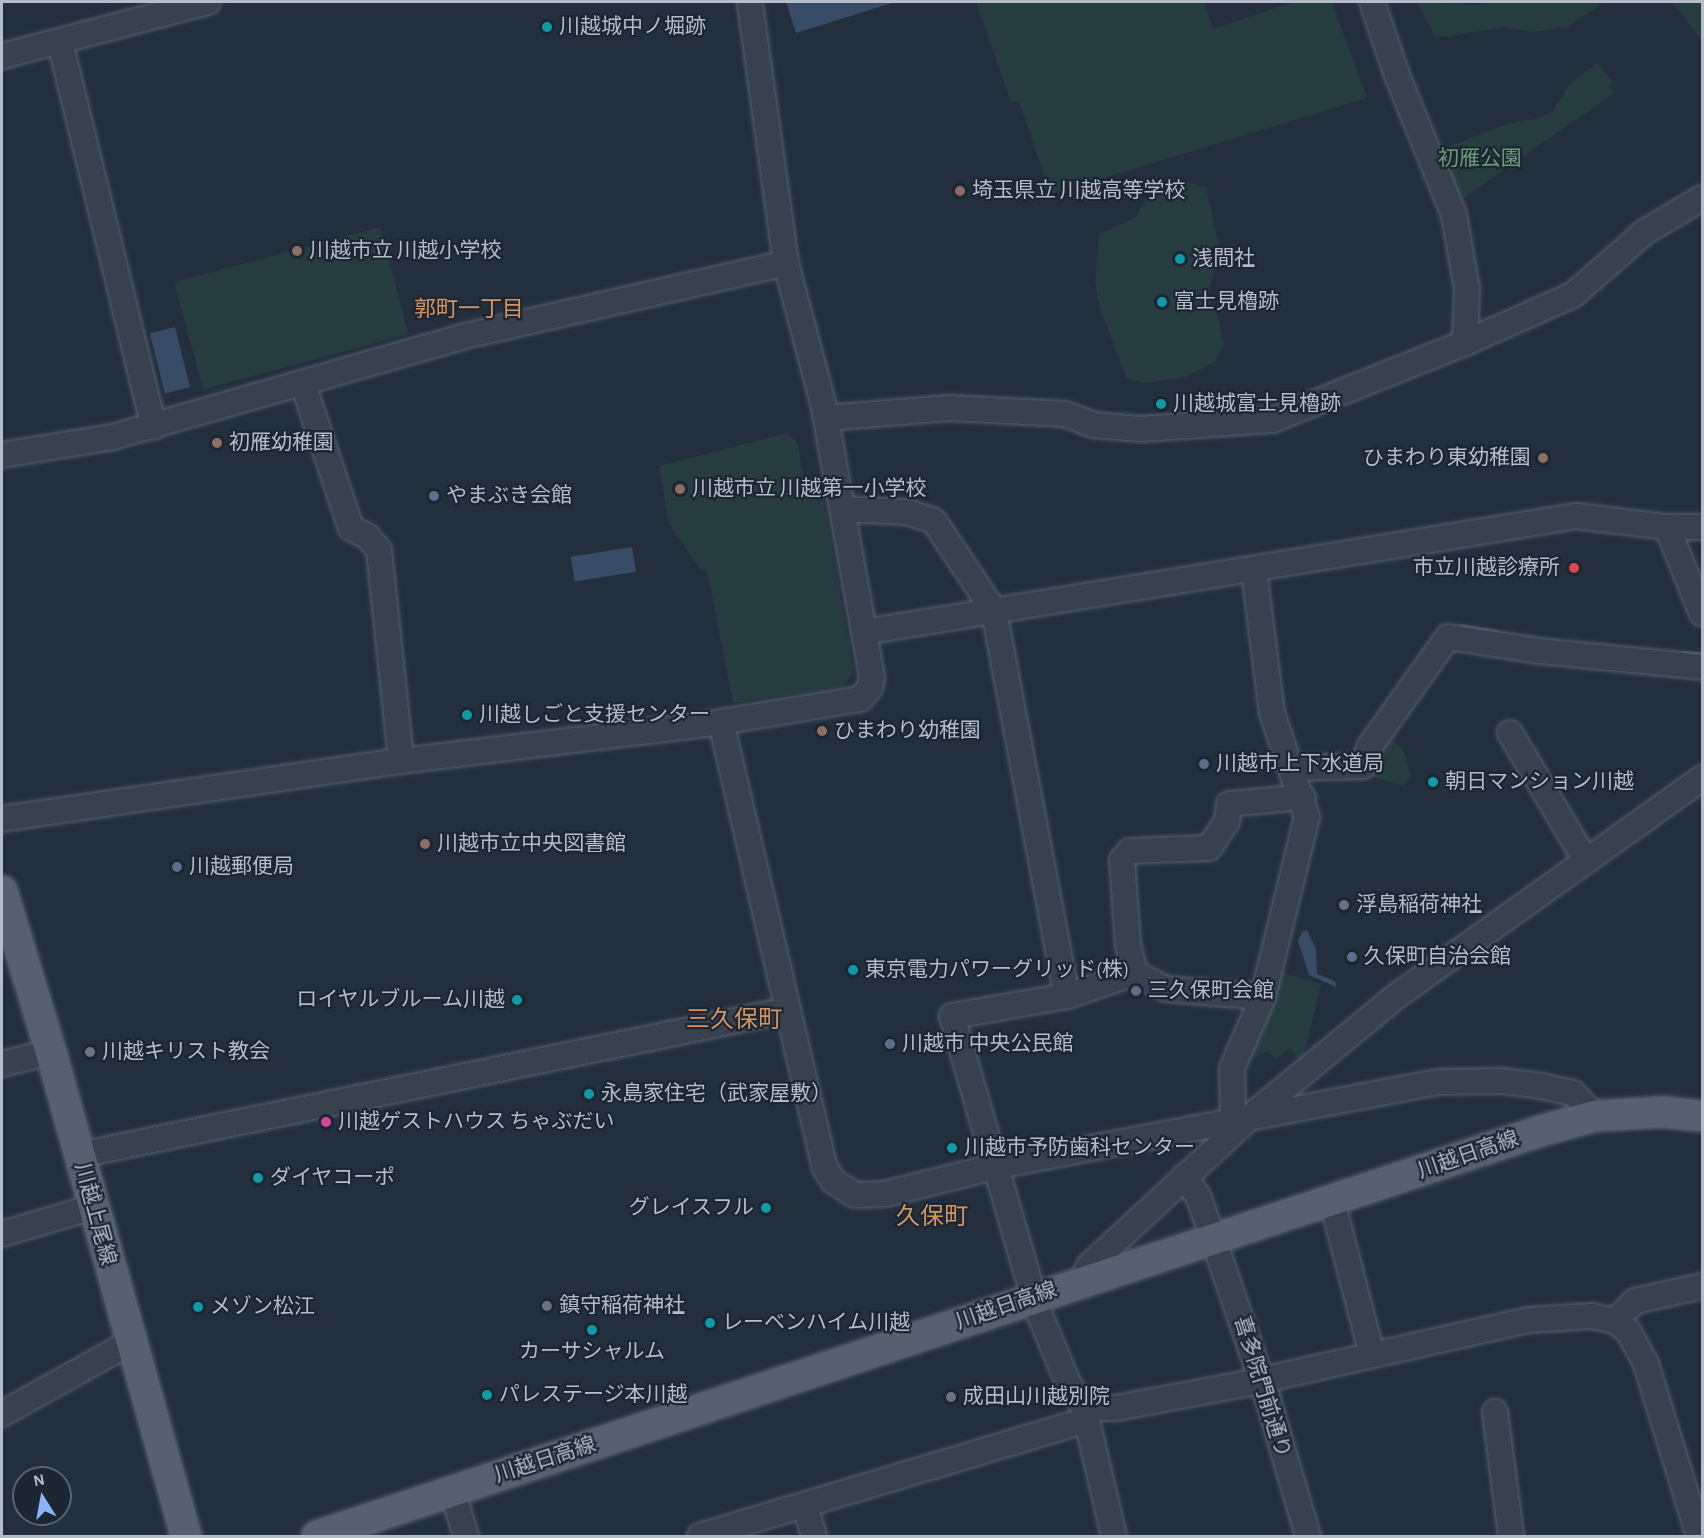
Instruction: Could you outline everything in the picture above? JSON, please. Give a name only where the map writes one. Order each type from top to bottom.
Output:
[{"type":"main road","name":"川越上尾線","points":[[2,891],[51,1052],[186,1536]]},
{"type":"main road","name":"川越日高線","points":[[317,1536],[1082,1280],[1595,1116],[1663,1112],[1702,1116]]},
{"type":"street","points":[[2,56],[208,2]]},
{"type":"street","points":[[2,819],[401,761],[722,722],[860,699],[870,688],[872,678],[826,418],[786,263],[750,2]]},
{"type":"street","points":[[1372,2],[1401,86],[1454,215],[1467,289],[1465,343]]},
{"type":"street","points":[[60,42],[154,426]]},
{"type":"street","points":[[826,418],[950,408],[1065,414],[1093,424],[1141,429],[1272,420],[1465,343],[1573,296],[1645,232],[1702,198]]},
{"type":"street","points":[[2,455],[55,448],[154,426],[461,337],[786,263]]},
{"type":"street","points":[[303,384],[351,528],[367,536],[379,550],[384,574],[401,761]]},
{"type":"street","points":[[843,509],[907,512],[934,521],[994,611],[1067,996]]},
{"type":"street","points":[[864,632],[1576,516],[1667,527],[1702,527]]},
{"type":"street","points":[[1667,527],[1702,613]]},
{"type":"street","points":[[1242,1118],[1232,1068],[1263,997],[1307,818],[1303,797],[1272,713],[1254,570]]},
{"type":"street","points":[[1291,768],[1363,766],[1370,746],[1448,636],[1539,651],[1702,667]]},
{"type":"street","points":[[722,722],[824,1166],[841,1188],[868,1197],[997,1166],[1439,1082],[1502,1081],[1573,1093],[1595,1116]]},
{"type":"street","points":[[1510,733],[1586,861]]},
{"type":"street","points":[[1082,1280],[1089,1266],[1184,1177],[1242,1118],[1398,995],[1702,778]]},
{"type":"street","points":[[1134,973],[1128,944],[1122,860],[1130,851],[1209,848],[1227,821],[1229,804],[1303,797]]},
{"type":"street","points":[[1114,1536],[1085,1414],[1054,1354],[1034,1297],[952,1016],[1067,996],[1134,973],[1166,989],[1263,997]]},
{"type":"street","points":[[79,1155],[787,1010]]},
{"type":"street","points":[[2,1064],[51,1052]]},
{"type":"street","name":"喜多院門前通り","points":[[1184,1177],[1198,1196],[1213,1239],[1262,1381],[1308,1536]]},
{"type":"street","points":[[1332,1201],[1372,1355]]},
{"type":"street","points":[[2,1234],[93,1207]]},
{"type":"street","points":[[1616,1321],[1635,1301],[1702,1287]]},
{"type":"street","points":[[700,1536],[805,1506],[1085,1414],[1262,1381],[1529,1320],[1592,1316],[1616,1321],[1628,1331],[1646,1364],[1699,1536]]},
{"type":"street","points":[[2,1414],[131,1342]]},
{"type":"street","points":[[1495,1412],[1511,1536]]},
{"type":"street","points":[[452,1490],[466,1536]]},
{"type":"street","points":[[805,1506],[814,1536]]},
{"type":"green space","points":[[976,2],[1204,2],[1213,29],[1294,2],[1332,2],[1367,98],[1051,194],[1019,102],[1011,102]]},
{"type":"green space","points":[[1417,2],[1482,5],[1489,2],[1604,2],[1567,27],[1532,32],[1504,27],[1445,37],[1434,35]]},
{"type":"green space","points":[[1672,2],[1702,2],[1702,40]]},
{"type":"green space","name":"初雁公園","points":[[1597,63],[1613,82],[1609,86],[1614,93],[1462,199],[1455,197],[1440,166],[1457,159],[1451,146],[1506,124],[1539,118],[1553,111],[1570,84]]},
{"type":"green space","points":[[1187,182],[1206,187],[1221,255],[1210,283],[1209,299],[1218,316],[1224,345],[1215,362],[1185,377],[1146,383],[1127,379],[1100,309],[1095,282],[1099,234],[1135,218],[1149,195],[1163,187]]},
{"type":"green space","points":[[380,227],[409,334],[203,389],[174,282]]},
{"type":"green space","points":[[787,433],[798,444],[803,477],[823,494],[854,673],[842,687],[733,703],[707,570],[701,570],[669,524],[659,466]]},
{"type":"green space","points":[[1385,736],[1403,749],[1411,775],[1405,786],[1368,776]]},
{"type":"green space","points":[[1278,971],[1321,984],[1303,1058],[1299,1061],[1290,1048],[1276,1059],[1268,1051],[1246,1062]]},
{"type":"water","points":[[786,2],[895,2],[796,33]]},
{"type":"water","points":[[175,327],[190,387],[165,393],[150,333]]},
{"type":"water","points":[[632,547],[636,572],[575,581],[571,557]]},
{"type":"water","points":[[1307,930],[1316,949],[1317,974],[1335,981],[1336,987],[1309,975],[1298,941],[1302,932]]},
{"type":"waterway","points":[[1462,626],[1496,632]]},
{"type":"waterway","points":[[1683,653],[1702,654]]},
{"type":"place","name":"川越城中ノ堀跡","points":[[547,27]]},
{"type":"place","name":"埼玉県立 川越高等学校","points":[[960,191]]},
{"type":"place","name":"川越市立 川越小学校","points":[[297,251]]},
{"type":"place","name":"浅間社","points":[[1180,259]]},
{"type":"place","name":"富士見櫓跡","points":[[1162,302]]},
{"type":"place","name":"川越城富士見櫓跡","points":[[1161,404]]},
{"type":"place","name":"初雁幼稚園","points":[[217,443]]},
{"type":"place","name":"ひまわり東幼稚園","points":[[1543,458]]},
{"type":"place","name":"川越市立 川越第一小学校","points":[[680,489]]},
{"type":"place","name":"やまぶき会館","points":[[434,496]]},
{"type":"place","name":"市立川越診療所","points":[[1574,568]]},
{"type":"place","name":"川越しごと支援センター","points":[[467,715]]},
{"type":"place","name":"ひまわり幼稚園","points":[[822,731]]},
{"type":"place","name":"川越市上下水道局","points":[[1204,764]]},
{"type":"place","name":"朝日マンション川越","points":[[1433,782]]},
{"type":"place","name":"川越市立中央図書館","points":[[425,844]]},
{"type":"place","name":"川越郵便局","points":[[177,867]]},
{"type":"place","name":"浮島稲荷神社","points":[[1344,905]]},
{"type":"place","name":"久保町自治会館","points":[[1352,957]]},
{"type":"place","name":"東京電力パワーグリッド(株)","points":[[853,970]]},
{"type":"place","name":"三久保町会館","points":[[1136,991]]},
{"type":"place","name":"ロイヤルブルーム川越","points":[[517,1000]]},
{"type":"place","name":"川越市 中央公民館","points":[[890,1044]]},
{"type":"place","name":"川越キリスト教会","points":[[90,1052]]},
{"type":"place","name":"永島家住宅（武家屋敷）","points":[[589,1094]]},
{"type":"place","name":"川越ゲストハウス ちゃぶだい","points":[[326,1122]]},
{"type":"place","name":"川越市予防歯科センター","points":[[952,1148]]},
{"type":"place","name":"ダイヤコーポ","points":[[258,1178]]},
{"type":"place","name":"グレイスフル","points":[[766,1208]]},
{"type":"place","name":"鎮守稲荷神社","points":[[547,1306]]},
{"type":"place","name":"メゾン松江","points":[[198,1307]]},
{"type":"place","name":"レーベンハイム川越","points":[[710,1323]]},
{"type":"place","name":"カーサシャルム","points":[[592,1330]]},
{"type":"place","name":"パレステージ本川越","points":[[487,1395]]},
{"type":"place","name":"成田山川越別院","points":[[951,1397]]},
{"type":"district","name":"郭町一丁目","points":[[469,310]]},
{"type":"district","name":"三久保町","points":[[734,1021]]},
{"type":"district","name":"久保町","points":[[932,1218]]}]
